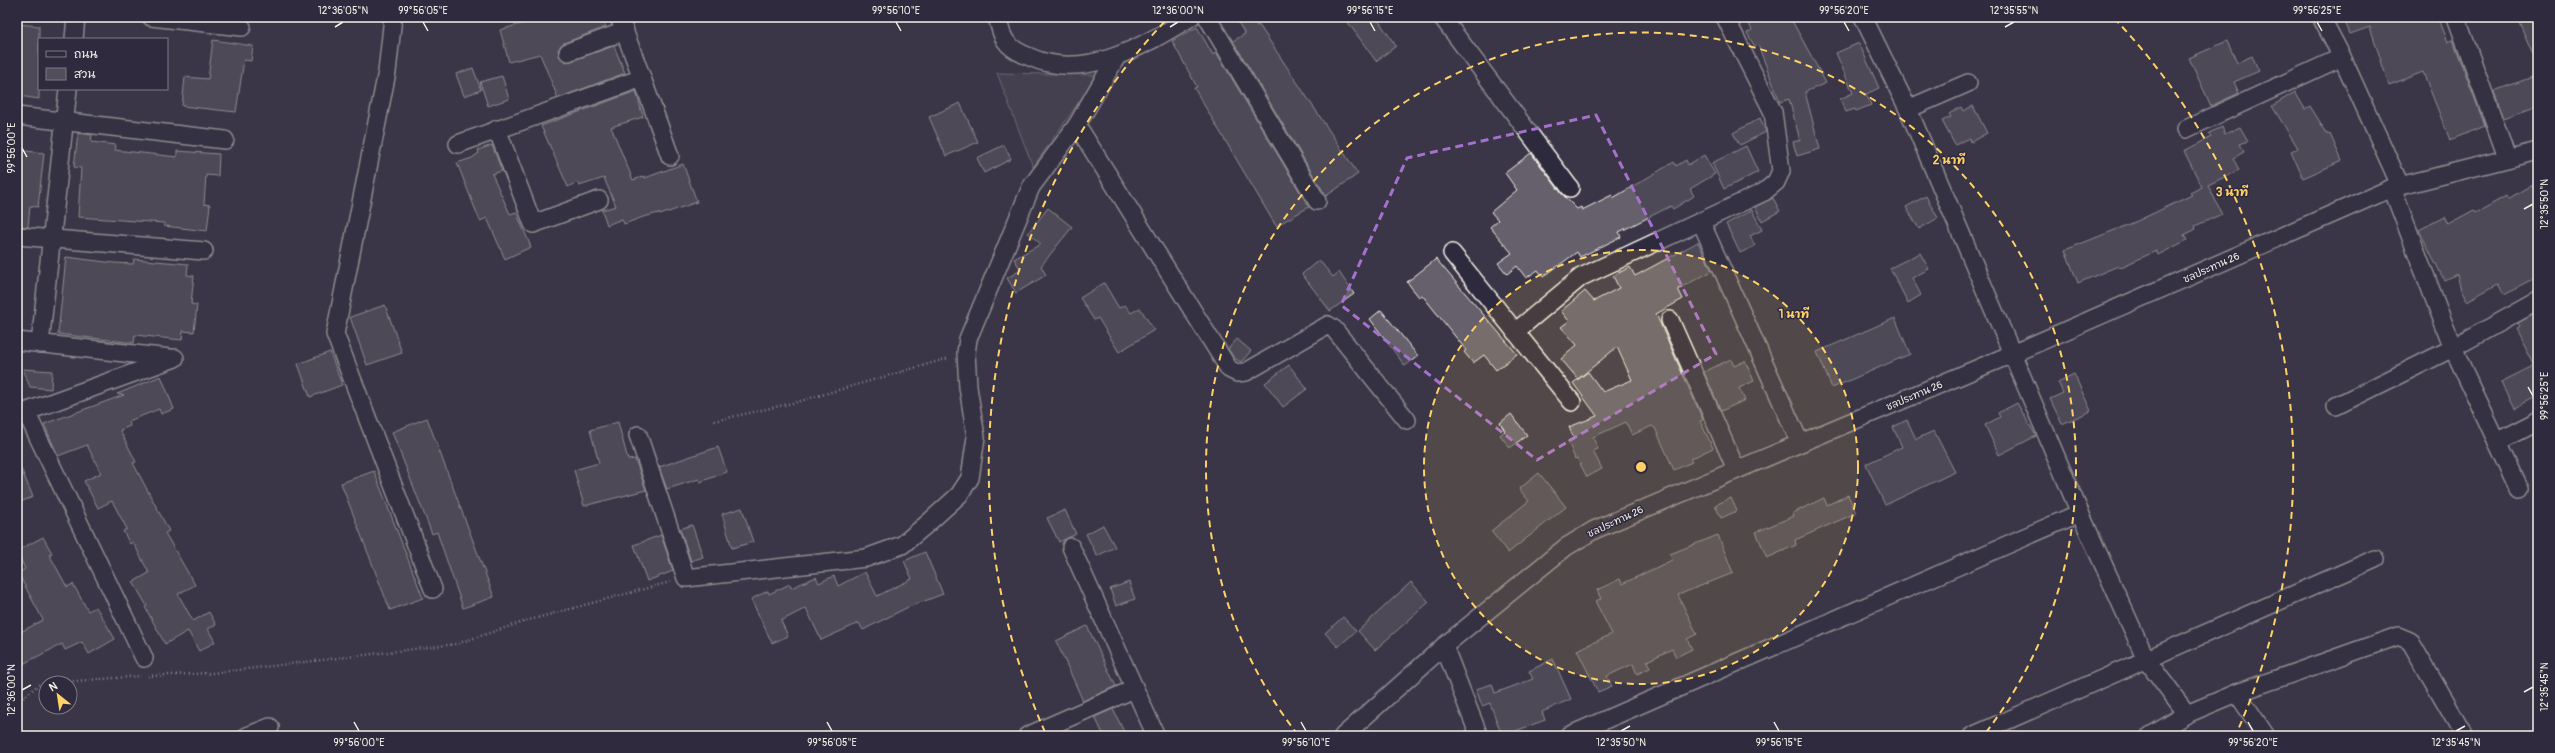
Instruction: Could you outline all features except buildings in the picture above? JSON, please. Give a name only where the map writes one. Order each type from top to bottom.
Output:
[{"type":"street","points":[[74,38],[76,17]]},
{"type":"street","points":[[151,17],[242,27]]},
{"type":"street","points":[[393,17],[387,72],[334,334],[433,589]]},
{"type":"street","points":[[997,17],[1005,40],[1021,53],[1042,63],[1074,64],[1116,58],[1149,43],[1191,17]]},
{"type":"street","points":[[1207,17],[1317,201]]},
{"type":"street","points":[[1442,17],[1570,188]]},
{"type":"street","points":[[1515,332],[1582,277],[1764,192],[1776,182],[1781,171],[1773,112],[1726,17]]},
{"type":"street","points":[[2321,17],[2342,58],[2396,187],[2453,348],[2519,489]]},
{"type":"street","points":[[2456,17],[2507,157]]},
{"type":"street","points":[[1864,19],[1908,109],[2080,513],[2146,659],[2187,714]]},
{"type":"street","points":[[568,52],[622,24],[670,156]]},
{"type":"street","points":[[638,435],[686,578],[866,558],[902,545],[959,495],[970,478],[976,437],[968,388],[966,353],[968,339],[1031,187],[1077,125],[1116,58]]},
{"type":"street","points":[[2186,129],[2342,58]]},
{"type":"street","points":[[458,144],[642,78]]},
{"type":"street","points":[[1908,109],[1968,83]]},
{"type":"street","points":[[40,344],[68,90]]},
{"type":"street","points":[[17,116],[225,140]]},
{"type":"street","points":[[1077,125],[1229,369],[1237,373],[1246,372],[1328,325],[1334,329],[1407,420]]},
{"type":"street","points":[[497,129],[533,224],[599,200]]},
{"type":"street","name":"ชลประทาน 26","points":[[1343,736],[1444,646],[1566,546],[1617,519],[2012,354],[2396,187],[2507,157],[2538,151]]},
{"type":"street","points":[[1701,222],[1800,442]]},
{"type":"street","points":[[17,236],[204,251]]},
{"type":"street","points":[[1452,253],[1572,402]]},
{"type":"street","points":[[2336,406],[2453,348],[2538,301]]},
{"type":"street","points":[[1670,320],[1736,469]]},
{"type":"street","points":[[17,341],[175,358],[22,413],[144,658]]},
{"type":"street","points":[[2497,442],[2538,421]]},
{"type":"street","points":[[1568,736],[2080,513]]},
{"type":"street","points":[[1071,547],[1156,736]]},
{"type":"street","points":[[1972,736],[2374,559]]},
{"type":"street","points":[[2150,736],[2187,714],[2237,694],[2398,636],[2410,641],[2465,736]]},
{"type":"street","points":[[1444,646],[1479,736]]},
{"type":"street","points":[[1026,736],[1134,689]]},
{"type":"street","points":[[2237,694],[2266,736]]},
{"type":"street","points":[[247,736],[270,727]]},
{"type":"path","points":[[714,421],[797,402],[966,353]]},
{"type":"path","points":[[78,681],[213,673],[381,651],[456,644],[529,620],[686,578]]},
{"type":"path","points":[[17,703],[38,685]]},
{"type":"highlighted area","points":[[1596,115],[1716,354],[1537,460],[1341,305],[1407,158]]},
{"type":"green space","points":[[997,73],[1098,75],[1033,167]]}]
